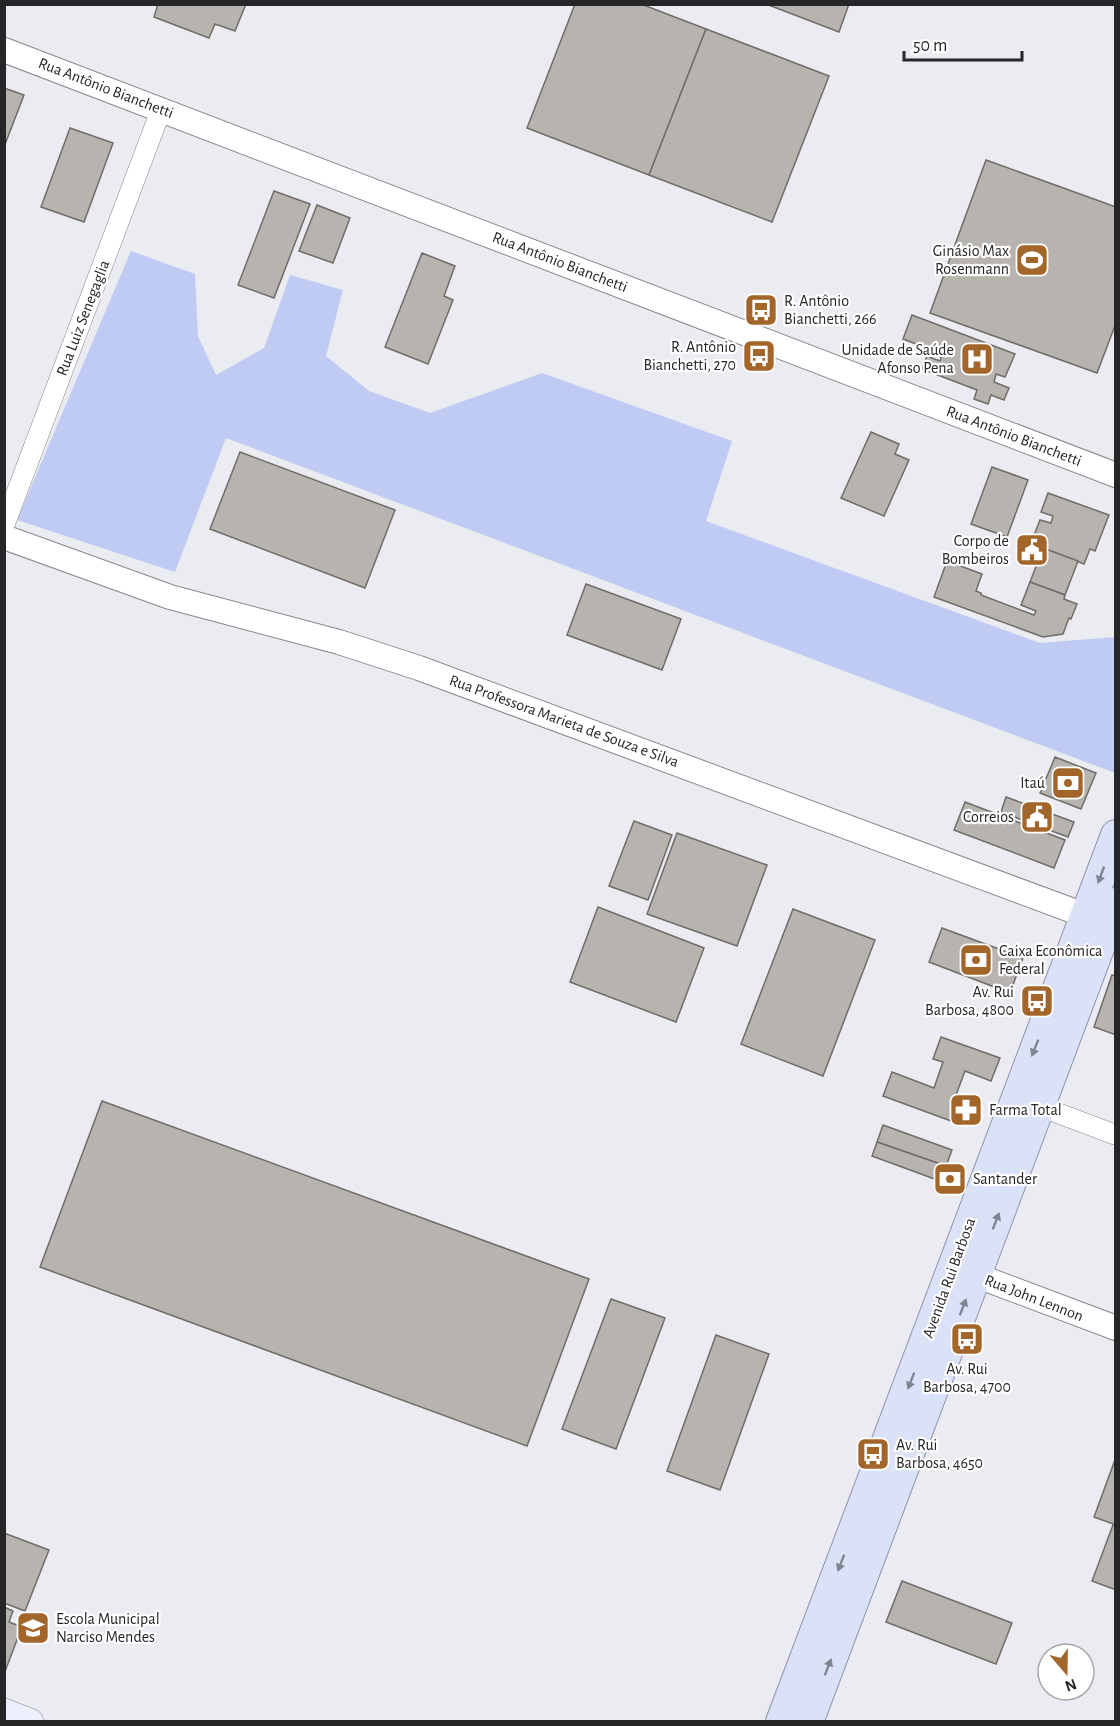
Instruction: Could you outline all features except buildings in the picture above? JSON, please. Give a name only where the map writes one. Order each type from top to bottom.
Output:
[{"type":"main road","name":"Avenida Rui Barbosa","points":[[808,1722],[964,1271],[1039,1106],[1106,917],[1116,835]]},
{"type":"main road","name":"Avenida Rui Barbosa","points":[[781,1722],[1106,917]]},
{"type":"street","name":"Rua Antônio Bianchetti","points":[[4,50],[1116,475]]},
{"type":"street","name":"Rua Luiz Senegaglia","points":[[4,526],[161,110]]},
{"type":"street","name":"Rua Professora Marieta de Souza e Silva","points":[[4,537],[170,597],[339,642],[419,668],[1106,917]]},
{"type":"street","points":[[1039,1106],[1116,1134]]},
{"type":"street","name":"Rua John Lennon","points":[[964,1271],[1116,1328]]},
{"type":"shaded area","points":[[131,251],[195,274],[198,336],[216,375],[264,348],[290,275],[343,290],[326,356],[369,391],[430,413],[542,373],[732,441],[706,521],[1040,643],[1115,637],[1115,773],[226,438],[175,572],[17,520]]},
{"type":"place","name":"Ginásio Max Rosenmann","points":[[1032,260]]},
{"type":"place","name":"R. Antônio Bianchetti, 266","points":[[761,310]]},
{"type":"place","name":"R. Antônio Bianchetti, 270","points":[[759,356]]},
{"type":"place","name":"Unidade de Saúde Afonso Pena","points":[[977,359]]},
{"type":"place","name":"Corpo de Bombeiros","points":[[1032,550]]},
{"type":"place","name":"Itaú","points":[[1068,783]]},
{"type":"place","name":"Correios","points":[[1037,817]]},
{"type":"place","name":"Caixa Econômica Federal","points":[[976,960]]},
{"type":"place","name":"Av. Rui Barbosa, 4800","points":[[1037,1001]]},
{"type":"place","name":"Farma Total","points":[[966,1110]]},
{"type":"place","name":"Santander","points":[[950,1179]]},
{"type":"place","name":"Av. Rui Barbosa, 4700","points":[[967,1339]]},
{"type":"place","name":"Av. Rui Barbosa, 4650","points":[[873,1454]]},
{"type":"place","name":"Escola Municipal Narciso Mendes","points":[[33,1628]]}]
